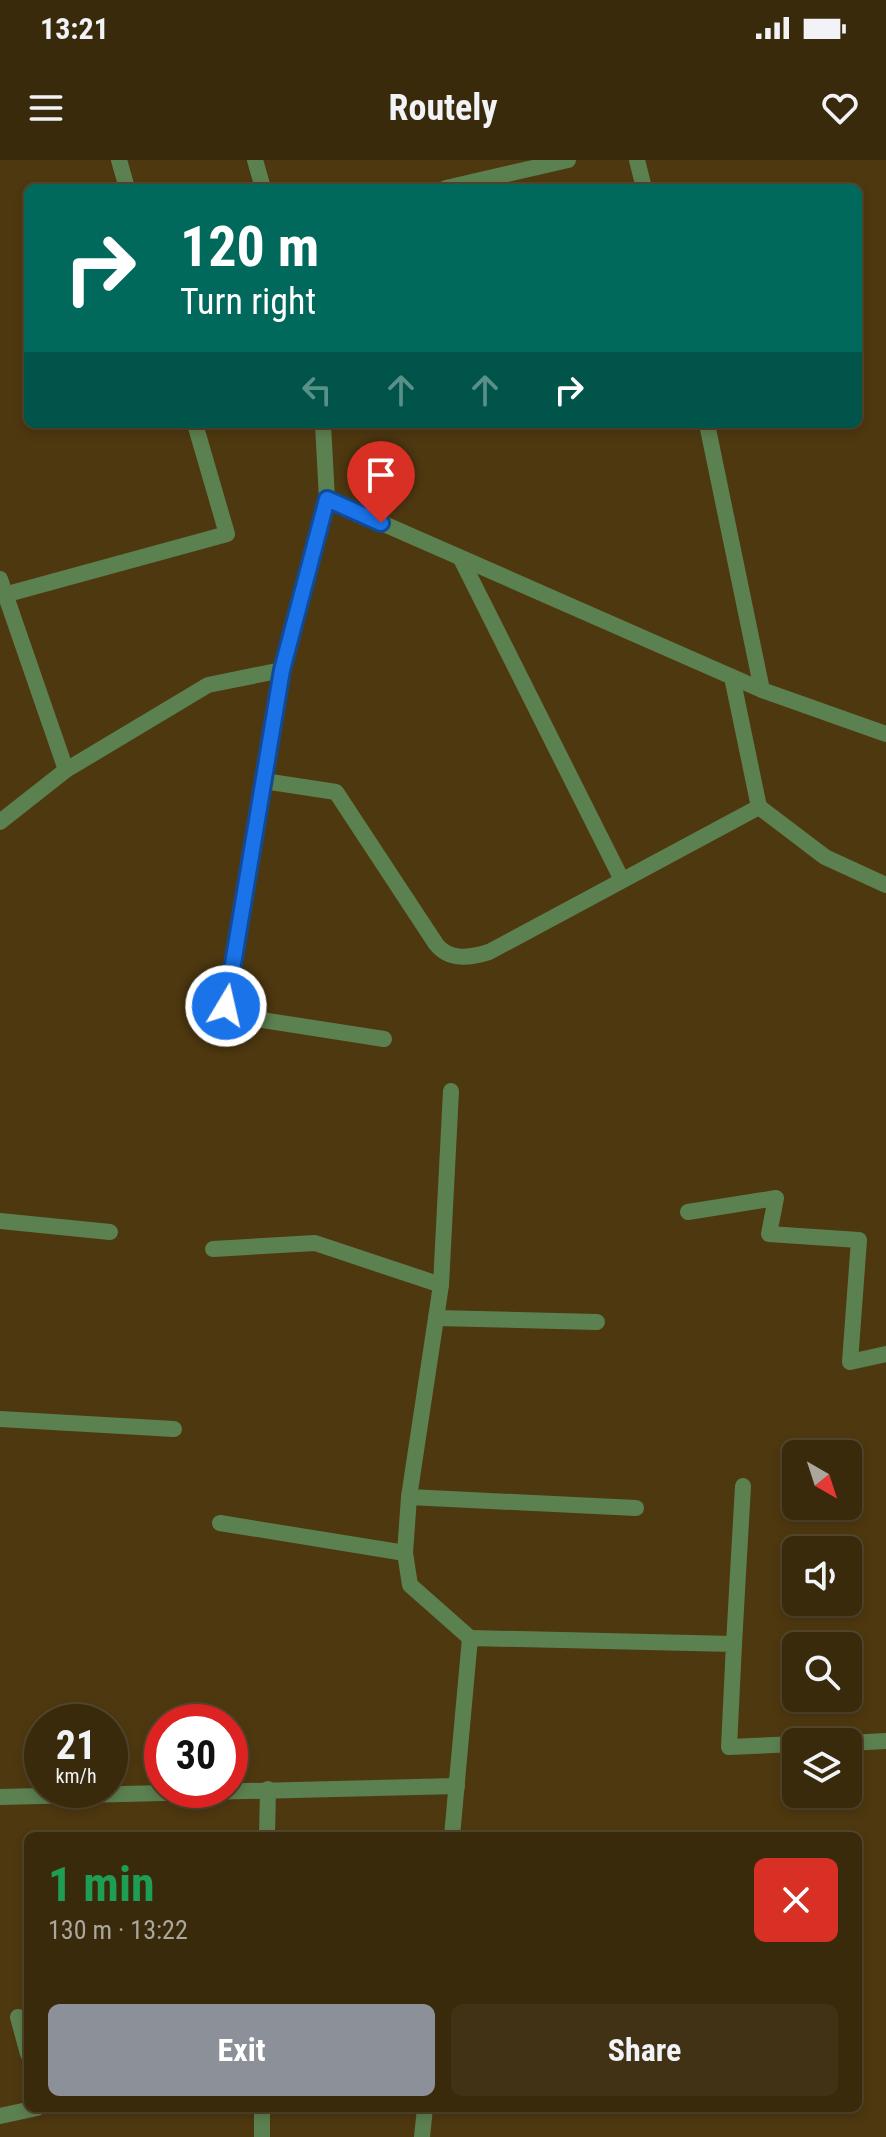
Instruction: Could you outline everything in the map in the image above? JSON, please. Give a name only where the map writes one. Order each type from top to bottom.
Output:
[{"type":"street","points":[[119,160],[126,184]]},
{"type":"street","points":[[255,160],[262,184]]},
{"type":"street","points":[[463,184],[568,160]]},
{"type":"street","points":[[637,160],[643,184]]},
{"type":"street","points":[[66,770],[2,587],[227,534],[196,428]]},
{"type":"street","points":[[323,428],[327,499],[282,670],[226,1006],[249,1018],[384,1039]]},
{"type":"street","points":[[708,428],[762,690]]},
{"type":"street","points":[[327,499],[762,690],[886,734]]},
{"type":"street","points":[[461,559],[621,878]]},
{"type":"street","points":[[0,822],[66,770],[208,685],[282,670]]},
{"type":"street","points":[[732,677],[759,807],[825,857],[886,885]]},
{"type":"street","points":[[264,781],[336,792],[436,944],[454,956],[472,957],[489,952],[621,878],[759,807]]},
{"type":"street","points":[[451,1091],[441,1285],[409,1497],[405,1553],[410,1585],[470,1638],[734,1644]]},
{"type":"street","points":[[688,1212],[776,1198],[769,1234],[859,1240],[850,1362],[886,1354]]},
{"type":"street","points":[[0,1221],[110,1232]]},
{"type":"street","points":[[213,1249],[315,1243],[441,1285]]},
{"type":"street","points":[[436,1318],[597,1322]]},
{"type":"street","points":[[0,1419],[174,1429]]},
{"type":"street","points":[[743,1486],[729,1747],[782,1745]]},
{"type":"street","points":[[409,1497],[636,1508]]},
{"type":"street","points":[[220,1523],[405,1553]]},
{"type":"street","points":[[452,1832],[470,1638]]},
{"type":"street","points":[[862,1742],[886,1741]]},
{"type":"street","points":[[0,1797],[457,1786]]},
{"type":"street","points":[[267,1832],[268,1789]]},
{"type":"street","points":[[18,2017],[24,2039]]},
{"type":"street","points":[[0,2116],[24,2111]]},
{"type":"street","points":[[262,2112],[262,2137]]},
{"type":"street","points":[[422,2137],[425,2112]]},
{"type":"route","points":[[226,1006],[282,670],[327,499],[381,523]]}]
